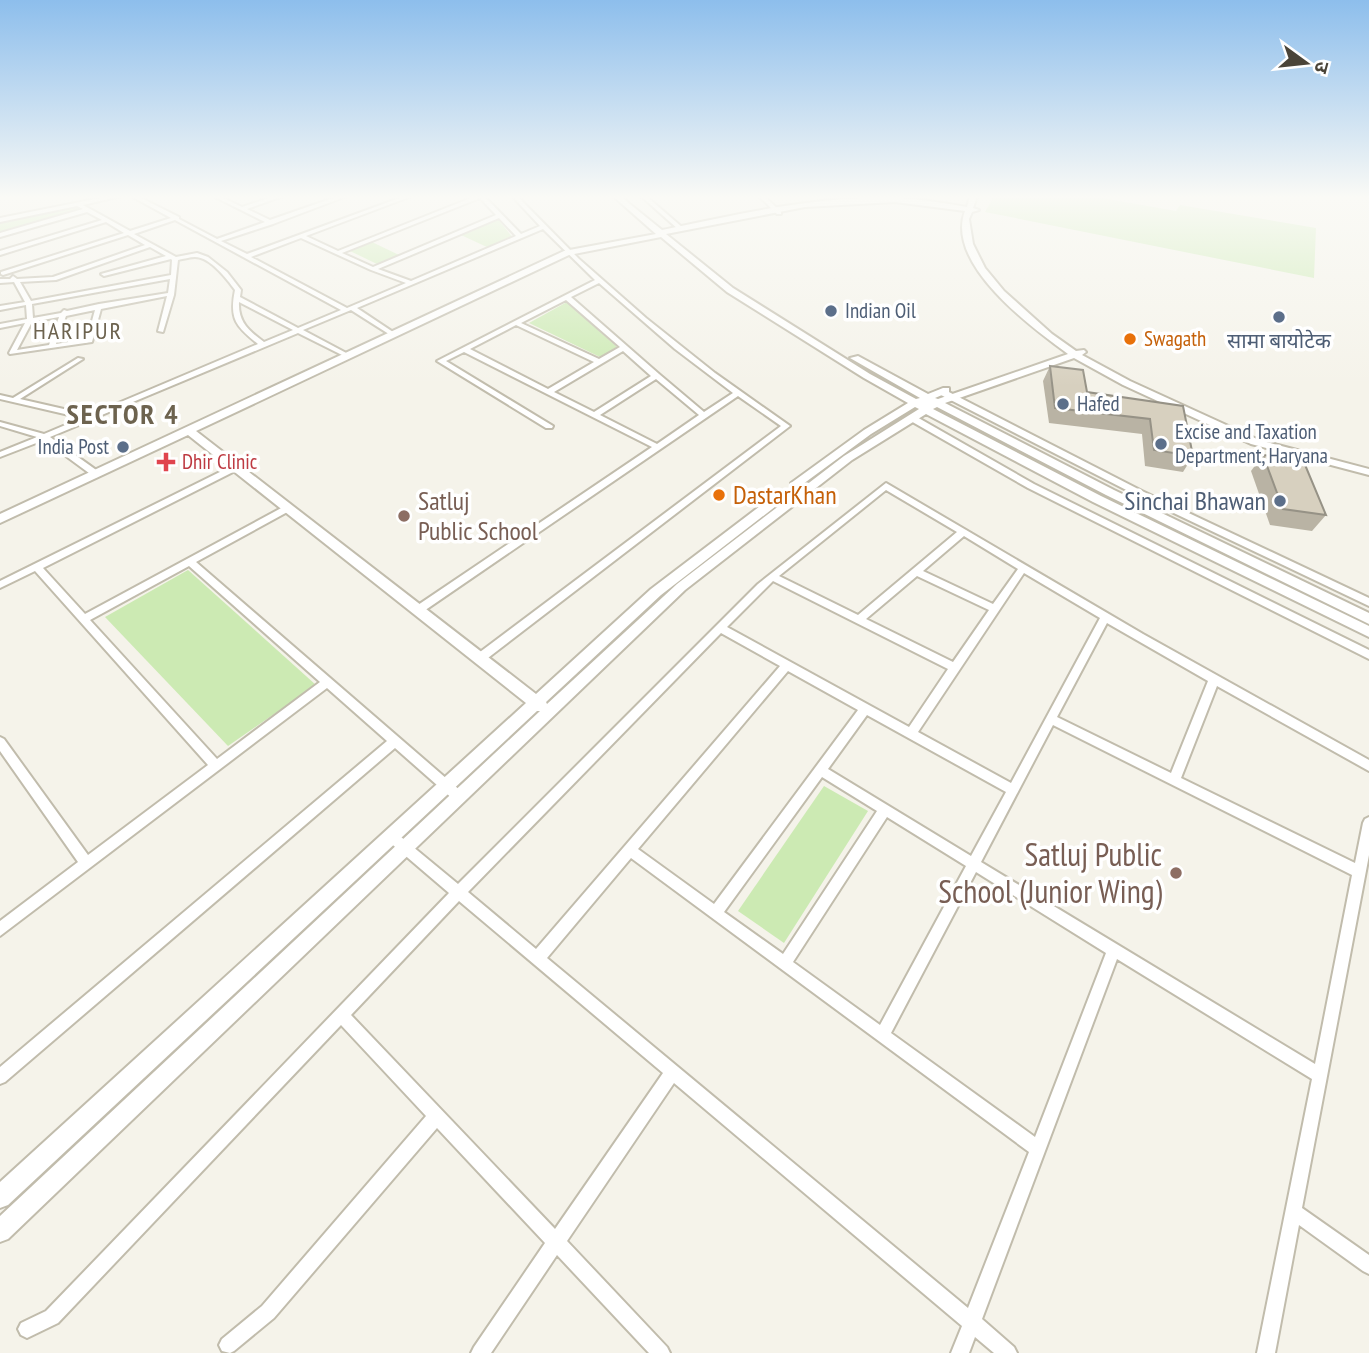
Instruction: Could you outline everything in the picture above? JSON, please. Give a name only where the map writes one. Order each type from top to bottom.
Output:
[{"type":"street","points":[[1,271],[39,259]]},
{"type":"street","points":[[0,281],[54,279],[110,259]]},
{"type":"street","points":[[104,274],[168,259]]},
{"type":"street","points":[[161,331],[175,270],[173,259]]},
{"type":"street","points":[[207,259],[238,290],[233,312],[240,327],[263,345]]},
{"type":"street","points":[[254,259],[394,335]]},
{"type":"street","points":[[351,259],[412,283]]},
{"type":"street","points":[[373,269],[396,259]]},
{"type":"street","points":[[0,455],[94,418],[466,259]]},
{"type":"street","points":[[0,519],[554,259]]},
{"type":"street","points":[[480,658],[786,426],[737,393],[630,311],[600,280],[575,259]]},
{"type":"street","points":[[696,259],[730,290],[1097,499],[1369,632]]},
{"type":"street","points":[[974,259],[981,271],[1043,333],[1074,350],[1091,364],[1254,441],[1369,472]]},
{"type":"street","points":[[1,271],[16,280],[27,302],[31,319],[12,353],[90,341],[99,306]]},
{"type":"street","points":[[0,308],[172,277]]},
{"type":"street","points":[[550,426],[441,361],[600,280]]},
{"type":"street","points":[[0,327],[64,312],[170,294]]},
{"type":"street","points":[[567,297],[705,416]]},
{"type":"street","points":[[236,298],[348,356]]},
{"type":"street","points":[[52,347],[64,312]]},
{"type":"street","points":[[516,323],[600,362]]},
{"type":"street","points":[[548,392],[625,347]]},
{"type":"street","points":[[464,349],[657,447]]},
{"type":"street","points":[[0,1197],[391,836],[452,791],[542,707],[681,587],[808,487],[930,403],[1074,350]]},
{"type":"street","points":[[14,400],[79,359]]},
{"type":"street","points":[[594,415],[656,376]]},
{"type":"street","points":[[418,610],[737,393]]},
{"type":"street","points":[[0,397],[94,418]]},
{"type":"street","points":[[930,403],[1139,493],[1369,602]]},
{"type":"street","points":[[930,403],[1133,506],[1369,619]]},
{"type":"street","points":[[930,403],[1031,486],[1369,655]]},
{"type":"street","points":[[1203,415],[1255,434],[1369,465]]},
{"type":"street","points":[[0,424],[44,436],[96,474]]},
{"type":"street","points":[[189,431],[542,707]]},
{"type":"street","points":[[0,585],[236,467]]},
{"type":"street","points":[[27,1329],[52,1317],[459,892],[720,628],[773,576],[886,486],[1105,617],[1369,766]]},
{"type":"street","points":[[83,619],[288,508]]},
{"type":"street","points":[[859,620],[963,532]]},
{"type":"street","points":[[190,562],[452,791]]},
{"type":"street","points":[[37,567],[215,765]]},
{"type":"street","points":[[910,734],[1023,568]]},
{"type":"street","points":[[916,572],[995,609]]},
{"type":"street","points":[[773,576],[955,668]]},
{"type":"street","points":[[882,1035],[1105,617]]},
{"type":"street","points":[[720,628],[1013,790]]},
{"type":"street","points":[[538,958],[787,665]]},
{"type":"street","points":[[1174,780],[1214,679]]},
{"type":"street","points":[[0,929],[327,682]]},
{"type":"street","points":[[715,913],[865,709]]},
{"type":"street","points":[[1051,719],[1359,872]]},
{"type":"street","points":[[0,1077],[395,741]]},
{"type":"street","points":[[0,742],[86,863]]},
{"type":"street","points":[[820,771],[1320,1076]]},
{"type":"street","points":[[0,1231],[405,847],[452,791]]},
{"type":"street","points":[[784,964],[886,810]]},
{"type":"street","points":[[1266,1353],[1369,823]]},
{"type":"street","points":[[391,836],[1008,1353]]},
{"type":"street","points":[[629,850],[1038,1149]]},
{"type":"street","points":[[960,1353],[1114,950]]},
{"type":"street","points":[[341,1015],[661,1353]]},
{"type":"street","points":[[480,1353],[673,1072]]},
{"type":"street","points":[[228,1345],[268,1312],[437,1116]]},
{"type":"street","points":[[1293,1211],[1369,1265]]},
{"type":"green space","points":[[367,259],[389,259],[377,264]]},
{"type":"green space","points":[[1220,259],[1315,259],[1314,278]]},
{"type":"green space","points":[[567,302],[617,347],[600,357],[529,323]]},
{"type":"green space","points":[[188,570],[316,685],[228,746],[105,617]]},
{"type":"green space","points":[[824,786],[868,811],[784,943],[738,911]]},
{"type":"building","points":[[1050,366],[1083,370],[1087,392],[1183,406],[1193,456],[1154,450],[1150,419],[1055,408]]},
{"type":"building","points":[[1263,455],[1303,460],[1326,515],[1283,509]]},
{"type":"place","name":"Indian Oil","points":[[831,311]]},
{"type":"place","name":"सामा बायोटेक","points":[[1279,317]]},
{"type":"place","name":"Swagath","points":[[1130,339]]},
{"type":"place","name":"Hafed","points":[[1063,404]]},
{"type":"place","name":"Excise and Taxation Department, Haryana","points":[[1161,444]]},
{"type":"place","name":"India Post","points":[[123,447]]},
{"type":"place","name":"Dhir Clinic","points":[[166,462]]},
{"type":"place","name":"DastarKhan","points":[[719,495]]},
{"type":"place","name":"Sinchai Bhawan","points":[[1280,501]]},
{"type":"place","name":"Satluj Public School","points":[[404,516]]},
{"type":"place","name":"Satluj Public School (Junior Wing)","points":[[1176,873]]},
{"type":"district","name":"HARIPUR","points":[[78,331]]},
{"type":"district","name":"SECTOR 4","points":[[123,414]]}]
